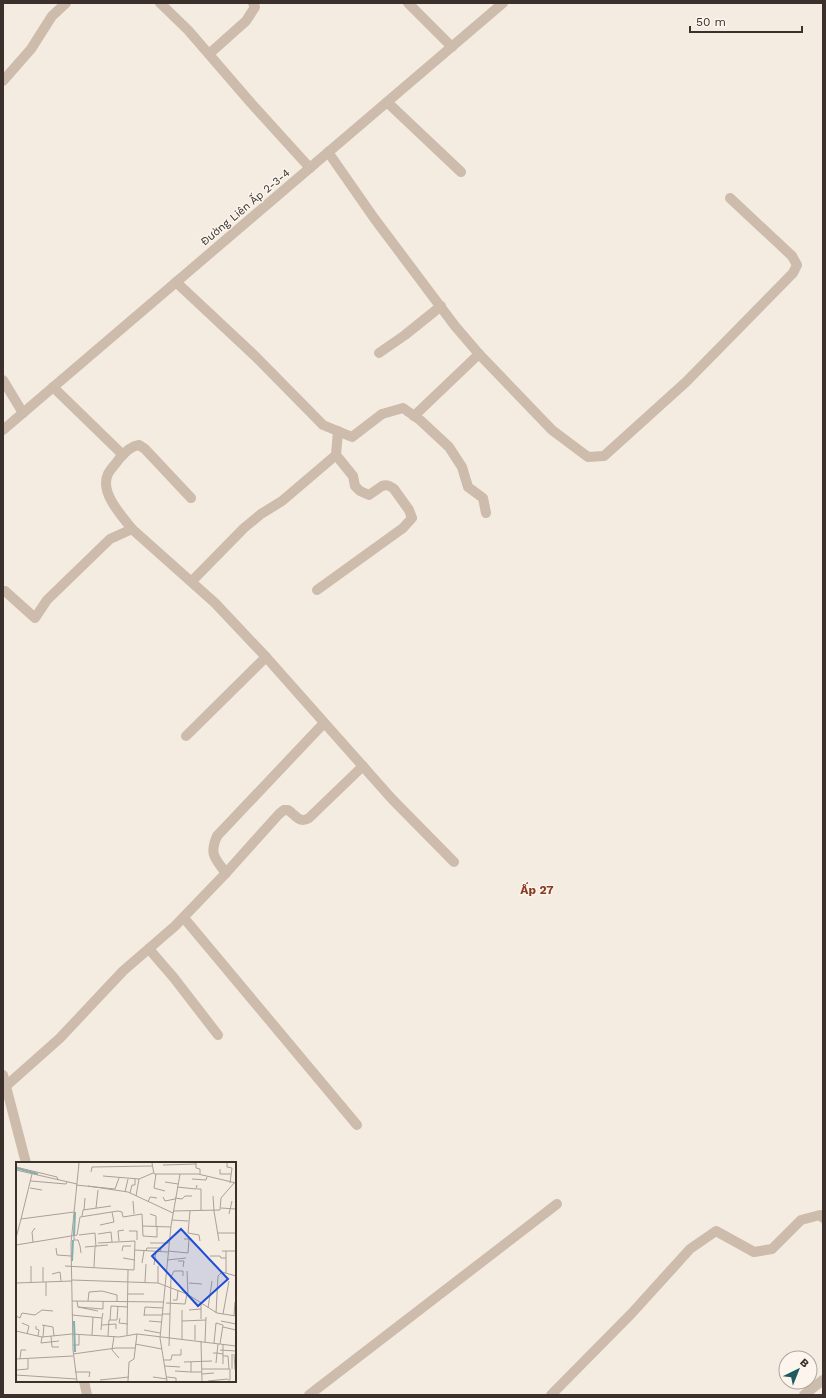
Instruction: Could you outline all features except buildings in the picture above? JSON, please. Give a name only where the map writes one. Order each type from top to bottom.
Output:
[{"type":"street","points":[[3,81],[31,49],[52,16],[66,3]]},
{"type":"street","points":[[160,3],[188,30],[250,103],[310,168]]},
{"type":"street","points":[[209,54],[246,21],[255,7],[253,3]]},
{"type":"street","points":[[408,3],[452,47]]},
{"type":"street","name":"Đường Liên Ấp 2-3-4","points":[[3,430],[503,3]]},
{"type":"street","points":[[387,102],[460,172]]},
{"type":"street","points":[[328,152],[374,218],[479,354],[552,430],[588,457],[604,456],[686,382],[794,273],[796,262],[792,256],[730,198]]},
{"type":"street","points":[[176,282],[255,356],[323,425],[352,437],[382,414],[404,408],[455,454],[462,467],[468,487],[483,498],[486,513]]},
{"type":"street","points":[[380,353],[441,306]]},
{"type":"street","points":[[414,416],[479,354]]},
{"type":"street","points":[[3,380],[23,413]]},
{"type":"street","points":[[53,387],[123,454]]},
{"type":"street","points":[[317,590],[403,528],[412,518],[409,510],[394,489],[385,485],[369,495],[355,486],[353,476],[336,455],[338,431]]},
{"type":"street","points":[[191,498],[139,445],[123,454],[109,472],[107,477],[107,486],[110,498],[117,511],[132,529],[215,603],[266,657],[392,799],[454,862]]},
{"type":"street","points":[[192,581],[244,528],[282,501],[336,455]]},
{"type":"street","points":[[3,592],[5,591],[35,618],[47,600],[110,539],[132,529]]},
{"type":"street","points":[[186,736],[266,657]]},
{"type":"street","points":[[226,873],[213,854],[213,847],[217,836],[324,723]]},
{"type":"street","points":[[6,1086],[60,1038],[123,971],[184,918],[279,814],[284,810],[288,810],[301,820],[309,818],[363,766]]},
{"type":"street","points":[[184,918],[357,1125]]},
{"type":"street","points":[[149,949],[174,978],[218,1035]]},
{"type":"street","points":[[3,1075],[26,1162]]},
{"type":"street","points":[[309,1395],[557,1204]]},
{"type":"street","points":[[551,1395],[632,1314],[690,1249],[716,1230],[754,1252],[772,1249],[801,1220],[822,1214]]},
{"type":"street","points":[[804,1395],[823,1380]]},
{"type":"street","points":[[84,1382],[88,1395]]},
{"type":"district","name":"Ấp 27","points":[[537,890]]}]
